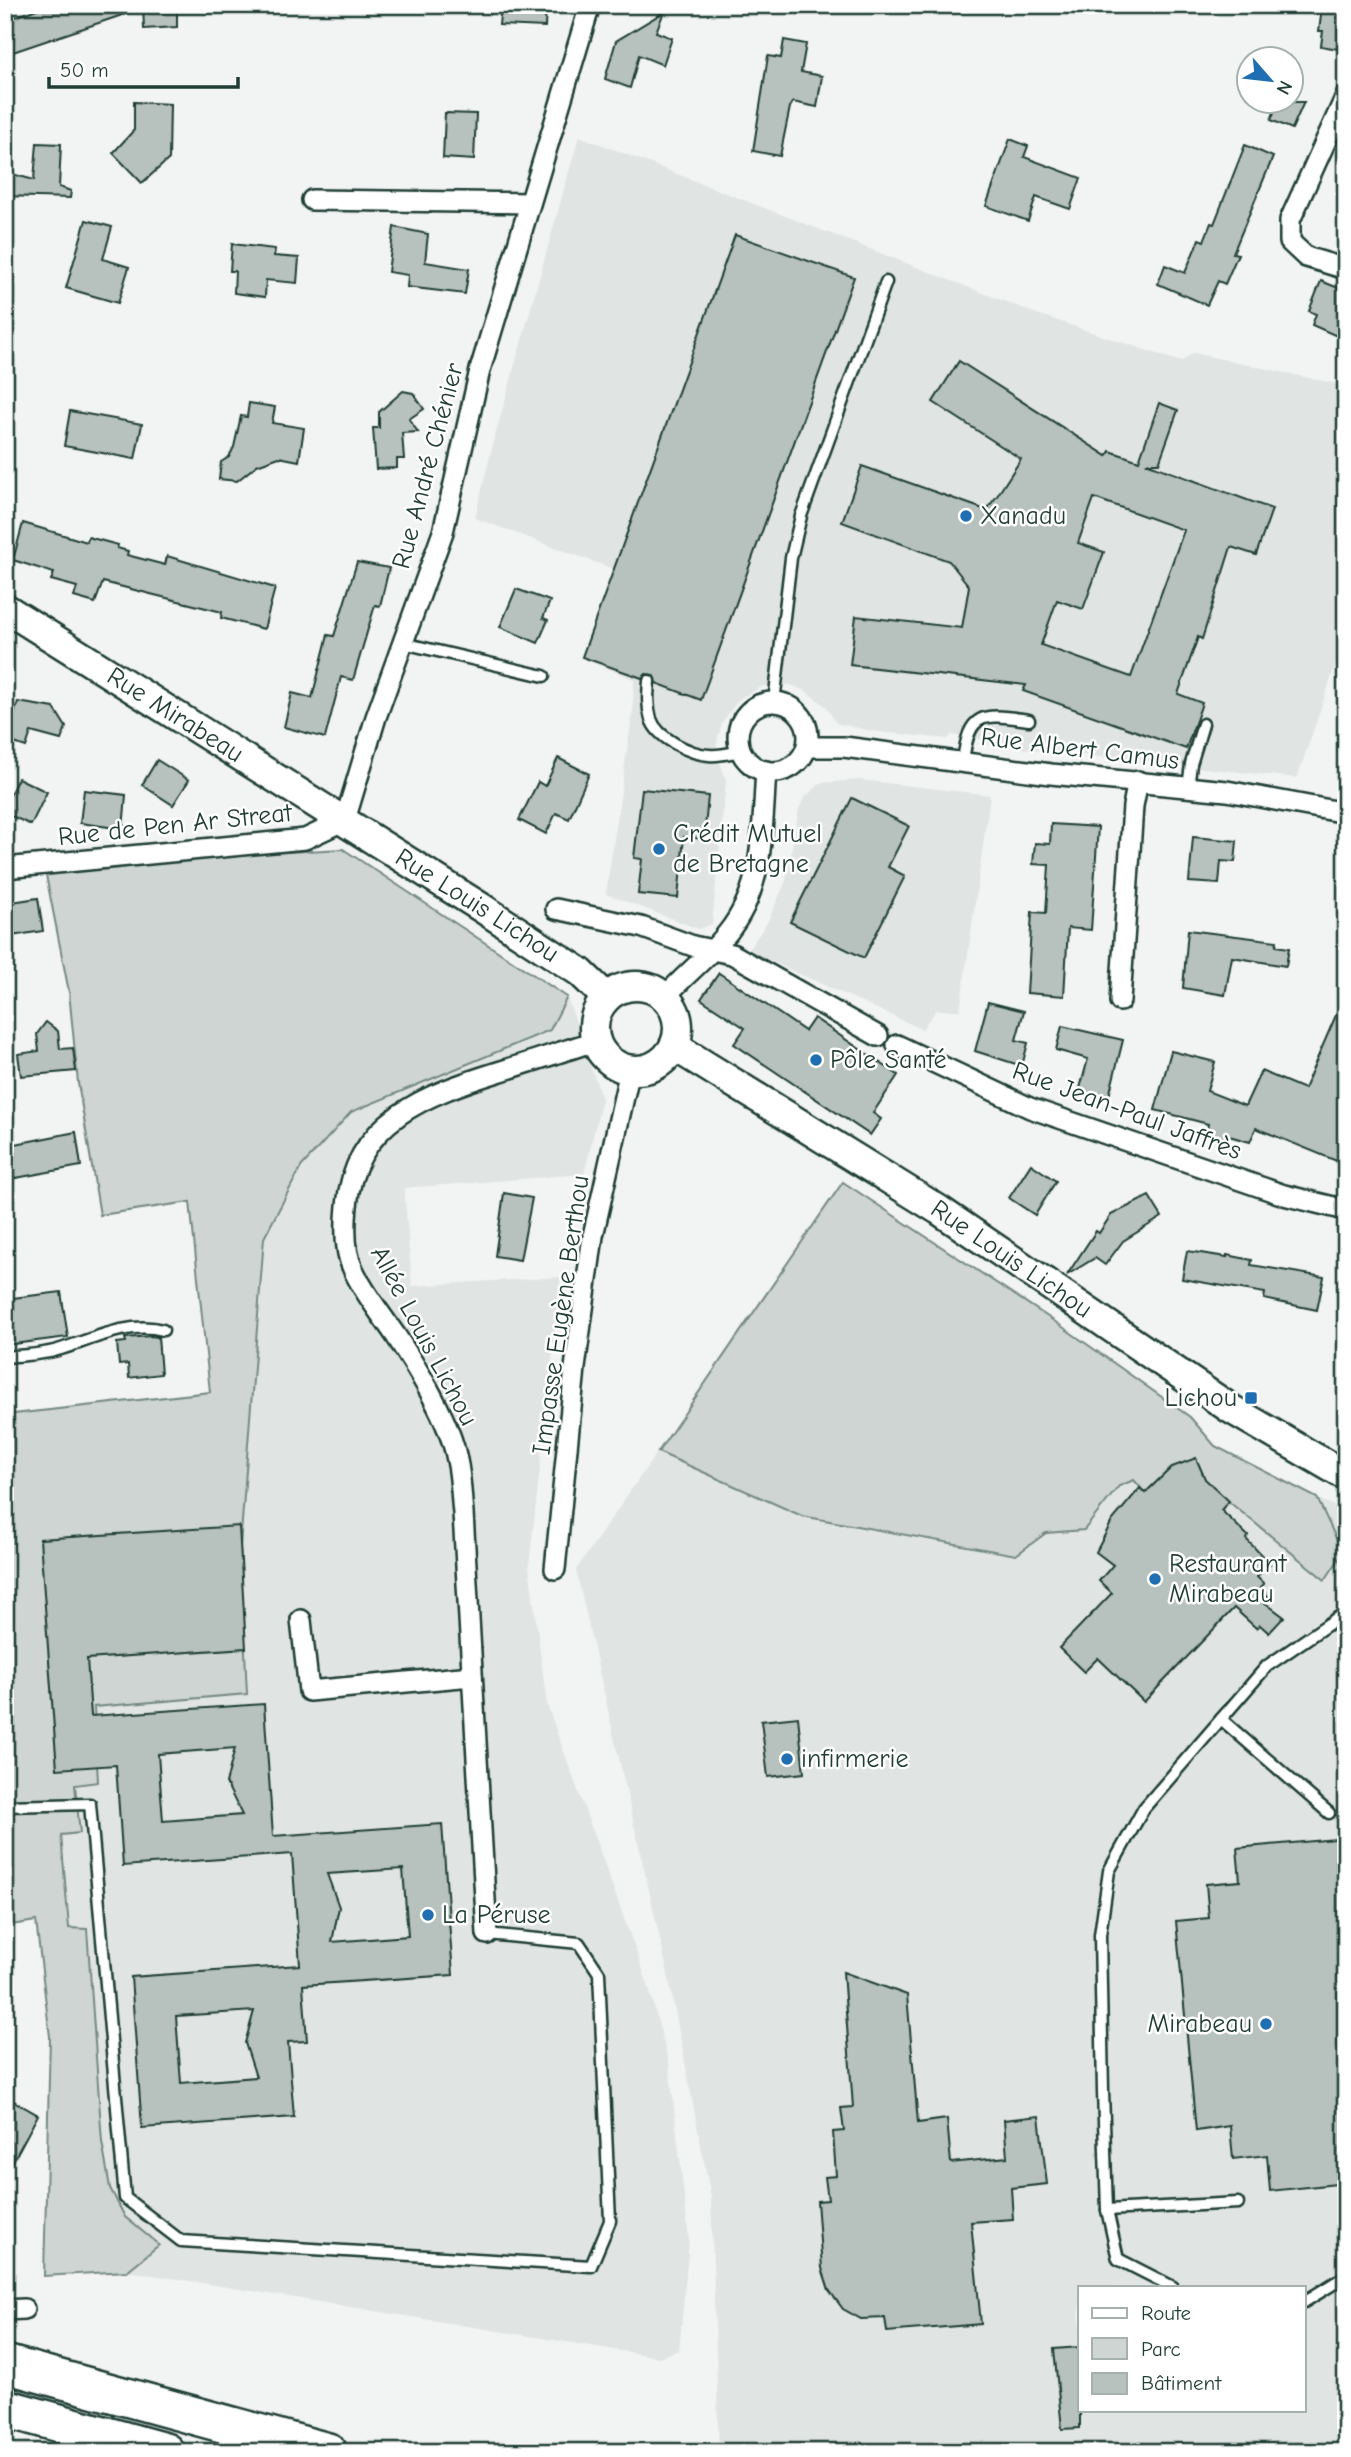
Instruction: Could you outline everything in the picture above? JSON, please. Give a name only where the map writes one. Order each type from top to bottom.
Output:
[{"type":"highway","points":[[5,2364],[328,2452]]},
{"type":"highway","points":[[5,2408],[165,2452]]},
{"type":"main road","name":"Rue Mirabeau","points":[[5,608],[345,820]]},
{"type":"main road","name":"Rue Louis Lichou","points":[[345,820],[580,972],[606,997]]},
{"type":"main road","points":[[642,986],[665,997],[677,1017],[678,1028],[674,1046],[661,1062],[646,1069],[630,1070],[608,1061],[595,1041],[593,1026],[597,1010],[606,997],[617,990],[642,986]]},
{"type":"main road","name":"Rue Louis Lichou","points":[[674,1046],[939,1210],[1231,1409],[1346,1476]]},
{"type":"street","name":"Rue André Chénier","points":[[345,820],[376,717],[443,532],[480,370],[590,5]]},
{"type":"street","points":[[1346,96],[1290,220],[1290,242],[1306,257],[1346,269]]},
{"type":"street","points":[[312,201],[530,203]]},
{"type":"street","points":[[774,702],[791,706],[804,720],[809,737],[807,747],[792,767],[784,771],[766,771],[751,764],[742,751],[738,738],[744,718],[754,708],[774,702]]},
{"type":"street","name":"Rue Albert Camus","points":[[807,747],[844,747],[1051,774],[1227,791],[1346,813]]},
{"type":"street","points":[[665,997],[732,927],[749,897],[759,865],[766,771]]},
{"type":"street","points":[[1120,1001],[1133,806],[1138,781]]},
{"type":"street","name":"Rue de Pen Ar Streat","points":[[5,868],[305,839],[345,820]]},
{"type":"street","points":[[556,909],[641,927],[711,950],[732,954],[878,1036]]},
{"type":"street","name":"Allée Louis Lichou","points":[[487,1934],[457,1458],[445,1424],[400,1343],[352,1269],[346,1240],[348,1189],[359,1162],[374,1139],[390,1120],[412,1103],[442,1089],[595,1041]]},
{"type":"street","name":"Rue Jean-Paul Jaffrès","points":[[897,1045],[1030,1108],[1284,1195],[1346,1210]]},
{"type":"street","name":"Impasse Eugène Berthou","points":[[555,1569],[575,1368],[593,1236],[630,1070]]},
{"type":"street","points":[[301,1620],[309,1691],[472,1676]]},
{"type":"lane","points":[[774,702],[791,558],[801,516],[886,282]]},
{"type":"lane","points":[[403,643],[544,677]]},
{"type":"lane","points":[[649,681],[647,699],[652,722],[665,736],[685,749],[708,755],[742,751]]},
{"type":"lane","points":[[963,762],[966,737],[971,726],[980,718],[992,716],[1029,720]]},
{"type":"lane","points":[[1188,788],[1191,764],[1203,724]]},
{"type":"lane","points":[[5,1357],[59,1350],[93,1336],[150,1327],[163,1330]]},
{"type":"lane","points":[[1171,2286],[1118,2259],[1107,2210],[1100,1935],[1109,1871],[1144,1808],[1267,1666],[1346,1612]]},
{"type":"lane","points":[[1221,1718],[1329,1813]]},
{"type":"lane","points":[[5,1806],[90,1804],[125,2198],[181,2241],[592,2266],[610,2221],[599,1973],[579,1943],[487,1934]]},
{"type":"lane","points":[[1107,2210],[1238,2203]]},
{"type":"lane","points":[[1306,2301],[1346,2276]]},
{"type":"shaded area","name":"Crédit Mutuel de Bretagne","points":[[579,136],[1037,314],[1181,362],[1193,353],[1346,386],[1346,634],[1297,778],[1000,746],[985,744],[981,739],[951,735],[948,739],[871,731],[836,723],[826,706],[804,690],[791,685],[763,686],[739,699],[723,721],[718,736],[716,750],[726,780],[712,924],[699,929],[606,894],[633,710],[634,679],[581,658],[614,569],[475,518],[494,440]]},
{"type":"shaded area","name":"Crédit Mutuel de Bretagne","points":[[859,780],[990,795],[960,1010],[936,1010],[922,1029],[748,951],[768,921],[786,881],[799,809],[804,798],[821,783]]},
{"type":"shaded area","points":[[343,849],[567,997],[602,1099],[584,1174],[404,1188],[412,1286],[561,1277],[529,1566],[547,1705],[648,1985],[669,2063],[689,2241],[679,2350],[659,2357],[128,2271],[44,2276],[50,2037],[36,1921],[5,1926],[5,1415],[210,1392],[190,1202],[100,1215],[78,1083],[69,992],[54,905],[48,892]]},
{"type":"shaded area","points":[[843,1182],[1190,1417],[1215,1446],[1346,1512],[1346,2452],[719,2452],[711,2197],[667,1969],[576,1570]]},
{"type":"green space","points":[[343,849],[567,997],[550,1030],[351,1112],[301,1167],[264,1238],[240,1547],[247,1694],[94,1707],[98,1782],[75,1785],[80,1833],[61,1835],[69,1928],[87,1929],[102,2142],[110,2188],[125,2217],[159,2245],[127,2271],[44,2276],[50,2037],[36,1921],[5,1926],[5,1415],[210,1392],[190,1202],[100,1215],[78,1083],[69,992],[44,865]]},
{"type":"green space","points":[[843,1182],[1057,1323],[1190,1417],[1215,1446],[1317,1498],[1343,1553],[1325,1580],[1207,1484],[1196,1459],[1172,1467],[1145,1493],[1134,1480],[1119,1486],[1084,1530],[1046,1533],[1016,1555],[802,1516],[658,1452]]},
{"type":"building","points":[[47,5],[137,5],[137,10],[13,52],[5,31],[5,21]]},
{"type":"building","points":[[143,5],[177,5],[177,27],[144,29]]},
{"type":"building","points":[[501,5],[546,5],[545,27],[499,25]]},
{"type":"building","points":[[1322,8],[1341,11],[1341,16],[1346,17],[1344,50],[1321,46],[1323,31],[1319,31]]},
{"type":"building","points":[[664,12],[656,32],[672,38],[663,65],[639,55],[630,88],[605,79],[616,41]]},
{"type":"building","points":[[784,40],[806,44],[801,72],[822,76],[817,107],[793,102],[790,107],[780,156],[753,151],[768,56],[781,58]]},
{"type":"building","points":[[134,102],[170,104],[169,159],[142,183],[113,153],[134,130]]},
{"type":"building","points":[[445,113],[476,114],[474,160],[443,158]]},
{"type":"building","points":[[1273,116],[1298,116],[1292,129],[1271,120]]},
{"type":"building","points":[[1010,139],[1028,146],[1024,157],[1081,178],[1070,209],[1036,197],[1028,221],[986,206]]},
{"type":"building","points":[[37,143],[61,144],[59,187],[71,191],[70,198],[5,196],[5,172],[34,180]]},
{"type":"building","points":[[1245,145],[1273,157],[1233,253],[1238,254],[1225,284],[1218,281],[1207,305],[1158,284],[1165,265],[1185,273],[1199,239],[1204,241],[1211,223],[1214,224]]},
{"type":"building","points":[[86,220],[112,227],[103,259],[129,267],[118,303],[66,288]]},
{"type":"building","points":[[394,227],[428,234],[425,262],[469,269],[465,294],[407,287],[408,275],[388,272]]},
{"type":"building","points":[[735,235],[854,277],[701,700],[656,683],[653,675],[646,674],[642,678],[582,657]]},
{"type":"building","points":[[232,244],[275,249],[274,256],[299,258],[297,283],[266,280],[265,297],[234,293],[235,271],[230,271]]},
{"type":"building","points":[[1321,281],[1346,291],[1346,340],[1312,325],[1316,314],[1309,311]]},
{"type":"building","points":[[959,361],[1107,456],[1110,451],[1139,461],[1159,403],[1178,410],[1159,463],[1146,463],[1272,509],[1256,555],[1231,547],[1202,639],[1198,637],[1178,694],[1202,703],[1186,749],[1023,691],[1026,685],[850,665],[856,616],[962,628],[969,586],[949,561],[842,522],[862,466],[986,510],[1021,459],[933,402]],"holes":[[[1094,498],[1184,530],[1131,677],[1041,645],[1057,600],[1083,609],[1104,552],[1078,543]]]},
{"type":"building","points":[[403,391],[413,393],[424,409],[409,419],[418,432],[402,433],[404,459],[397,459],[397,468],[376,469],[373,428],[379,428],[379,412]]},
{"type":"building","points":[[249,403],[275,407],[272,423],[304,428],[299,461],[279,457],[257,465],[237,481],[219,479],[221,462],[229,457],[234,447],[241,416],[247,417]]},
{"type":"building","points":[[70,411],[142,424],[135,459],[64,446]]},
{"type":"building","points":[[23,523],[87,542],[88,537],[118,545],[117,548],[128,551],[127,555],[165,565],[167,556],[275,588],[264,629],[221,618],[222,612],[103,582],[95,603],[74,597],[77,587],[51,580],[54,573],[13,560]]},
{"type":"building","points":[[357,562],[389,568],[380,606],[375,605],[353,680],[341,677],[325,738],[284,727],[292,693],[312,698],[328,635],[334,636]]},
{"type":"building","points":[[516,589],[550,601],[543,618],[548,620],[538,643],[500,627]]},
{"type":"building","points":[[18,702],[54,708],[66,727],[61,740],[31,732],[26,747],[5,740]]},
{"type":"building","points":[[558,758],[589,774],[569,819],[556,813],[546,834],[519,820],[538,782],[545,786]]},
{"type":"building","points":[[157,760],[189,780],[173,805],[142,785]]},
{"type":"building","points":[[18,778],[47,792],[31,825],[5,813],[5,805]]},
{"type":"building","name":"Crédit Mutuel de Bretagne","points":[[642,789],[708,796],[704,839],[684,837],[678,898],[638,894],[642,859],[634,858]]},
{"type":"building","points":[[84,790],[126,795],[123,829],[80,823]]},
{"type":"building","points":[[852,798],[909,826],[888,867],[905,876],[864,958],[790,922]]},
{"type":"building","points":[[1051,824],[1098,827],[1091,930],[1068,928],[1064,996],[1027,993],[1032,912],[1046,913],[1049,865],[1033,864],[1035,843],[1050,844]]},
{"type":"building","points":[[1193,837],[1237,841],[1235,862],[1221,861],[1219,884],[1189,882]]},
{"type":"building","points":[[38,898],[43,931],[5,937],[5,903]]},
{"type":"building","points":[[1188,930],[1277,941],[1276,946],[1289,948],[1286,966],[1232,957],[1225,995],[1183,988]]},
{"type":"building","name":"Pôle Santé","points":[[719,973],[805,1031],[814,1018],[898,1075],[873,1113],[881,1119],[870,1135],[734,1044],[745,1028],[701,999]]},
{"type":"building","points":[[1346,992],[1346,1146],[1339,1162],[1256,1128],[1250,1142],[1229,1136],[1228,1139],[1206,1133],[1208,1124],[1155,1110],[1171,1051],[1215,1062],[1207,1091],[1245,1106],[1261,1071],[1304,1089]]},
{"type":"building","points":[[988,1002],[1024,1011],[1016,1040],[1028,1043],[1022,1066],[975,1051]]},
{"type":"building","points":[[46,1022],[58,1031],[60,1049],[73,1048],[76,1071],[21,1076],[18,1054],[39,1051],[37,1034]]},
{"type":"building","points":[[1062,1026],[1123,1040],[1109,1096],[1100,1094],[1100,1098],[1079,1092],[1088,1059],[1056,1050]]},
{"type":"building","points":[[76,1132],[81,1166],[5,1180],[5,1146]]},
{"type":"building","points":[[1031,1164],[1056,1181],[1035,1215],[1009,1198]]},
{"type":"building","points":[[504,1193],[532,1198],[520,1260],[495,1256]]},
{"type":"building","points":[[1149,1196],[1162,1217],[1123,1241],[1105,1265],[1095,1258],[1067,1275],[1096,1231],[1099,1233],[1111,1215]]},
{"type":"building","points":[[1187,1251],[1227,1255],[1252,1260],[1251,1265],[1324,1277],[1317,1310],[1264,1299],[1265,1293],[1182,1279]]},
{"type":"building","points":[[61,1292],[68,1337],[5,1345],[5,1299]]},
{"type":"building","points":[[158,1337],[161,1374],[129,1378],[128,1364],[119,1365],[117,1343],[126,1342],[125,1338]]},
{"type":"building","name":"Restaurant Mirabeau","points":[[1196,1458],[1205,1479],[1229,1501],[1221,1510],[1248,1536],[1246,1539],[1270,1564],[1257,1577],[1264,1584],[1260,1588],[1269,1597],[1264,1602],[1284,1617],[1269,1633],[1260,1625],[1256,1628],[1234,1608],[1144,1702],[1098,1658],[1084,1672],[1059,1648],[1112,1593],[1099,1581],[1113,1565],[1096,1552],[1112,1521],[1140,1488],[1145,1493],[1172,1467]]},
{"type":"building","name":"La Péruse","points":[[239,1526],[246,1648],[87,1659],[91,1716],[264,1704],[273,1836],[442,1824],[453,1975],[303,1985],[307,2041],[288,2042],[294,2117],[142,2128],[131,1977],[300,1965],[292,1854],[123,1866],[116,1765],[57,1769],[40,1539]],"holes":[[[235,1748],[226,1783],[242,1815],[163,1821],[158,1754]],[[403,1869],[408,1936],[332,1942],[339,1907],[327,1874]],[[254,2011],[245,2043],[256,2077],[181,2083],[176,2016]]]},
{"type":"building","name":"infirmerie","points":[[798,1717],[804,1773],[768,1777],[761,1721]]},
{"type":"building","name":"Mirabeau","points":[[1346,1838],[1346,2183],[1270,2191],[1267,2155],[1233,2159],[1230,2126],[1196,2131],[1176,1921],[1209,1918],[1206,1884],[1240,1881],[1237,1848]]},
{"type":"building","points":[[843,1972],[907,1995],[918,2123],[947,2119],[951,2163],[1007,2157],[1004,2120],[1039,2116],[1047,2184],[1011,2188],[1013,2219],[971,2222],[981,2324],[887,2332],[885,2318],[861,2319],[843,2309],[829,2290],[822,2268],[817,2201],[828,2200],[825,2177],[836,2176],[833,2132],[844,2131],[841,2108],[853,2107]]},
{"type":"building","points":[[5,2096],[38,2115],[5,2176]]},
{"type":"building","points":[[1078,2347],[1080,2428],[1062,2429],[1054,2349]]},
{"type":"place","name":"Xanadu","points":[[966,516]]},
{"type":"place","name":"Crédit Mutuel de Bretagne","points":[[659,849]]},
{"type":"place","name":"Pôle Santé","points":[[816,1060]]},
{"type":"place","name":"Lichou","points":[[1251,1398]]},
{"type":"place","name":"Restaurant Mirabeau","points":[[1155,1579]]},
{"type":"place","name":"infirmerie","points":[[787,1759]]},
{"type":"place","name":"La Péruse","points":[[428,1915]]},
{"type":"place","name":"Mirabeau","points":[[1266,2024]]}]
